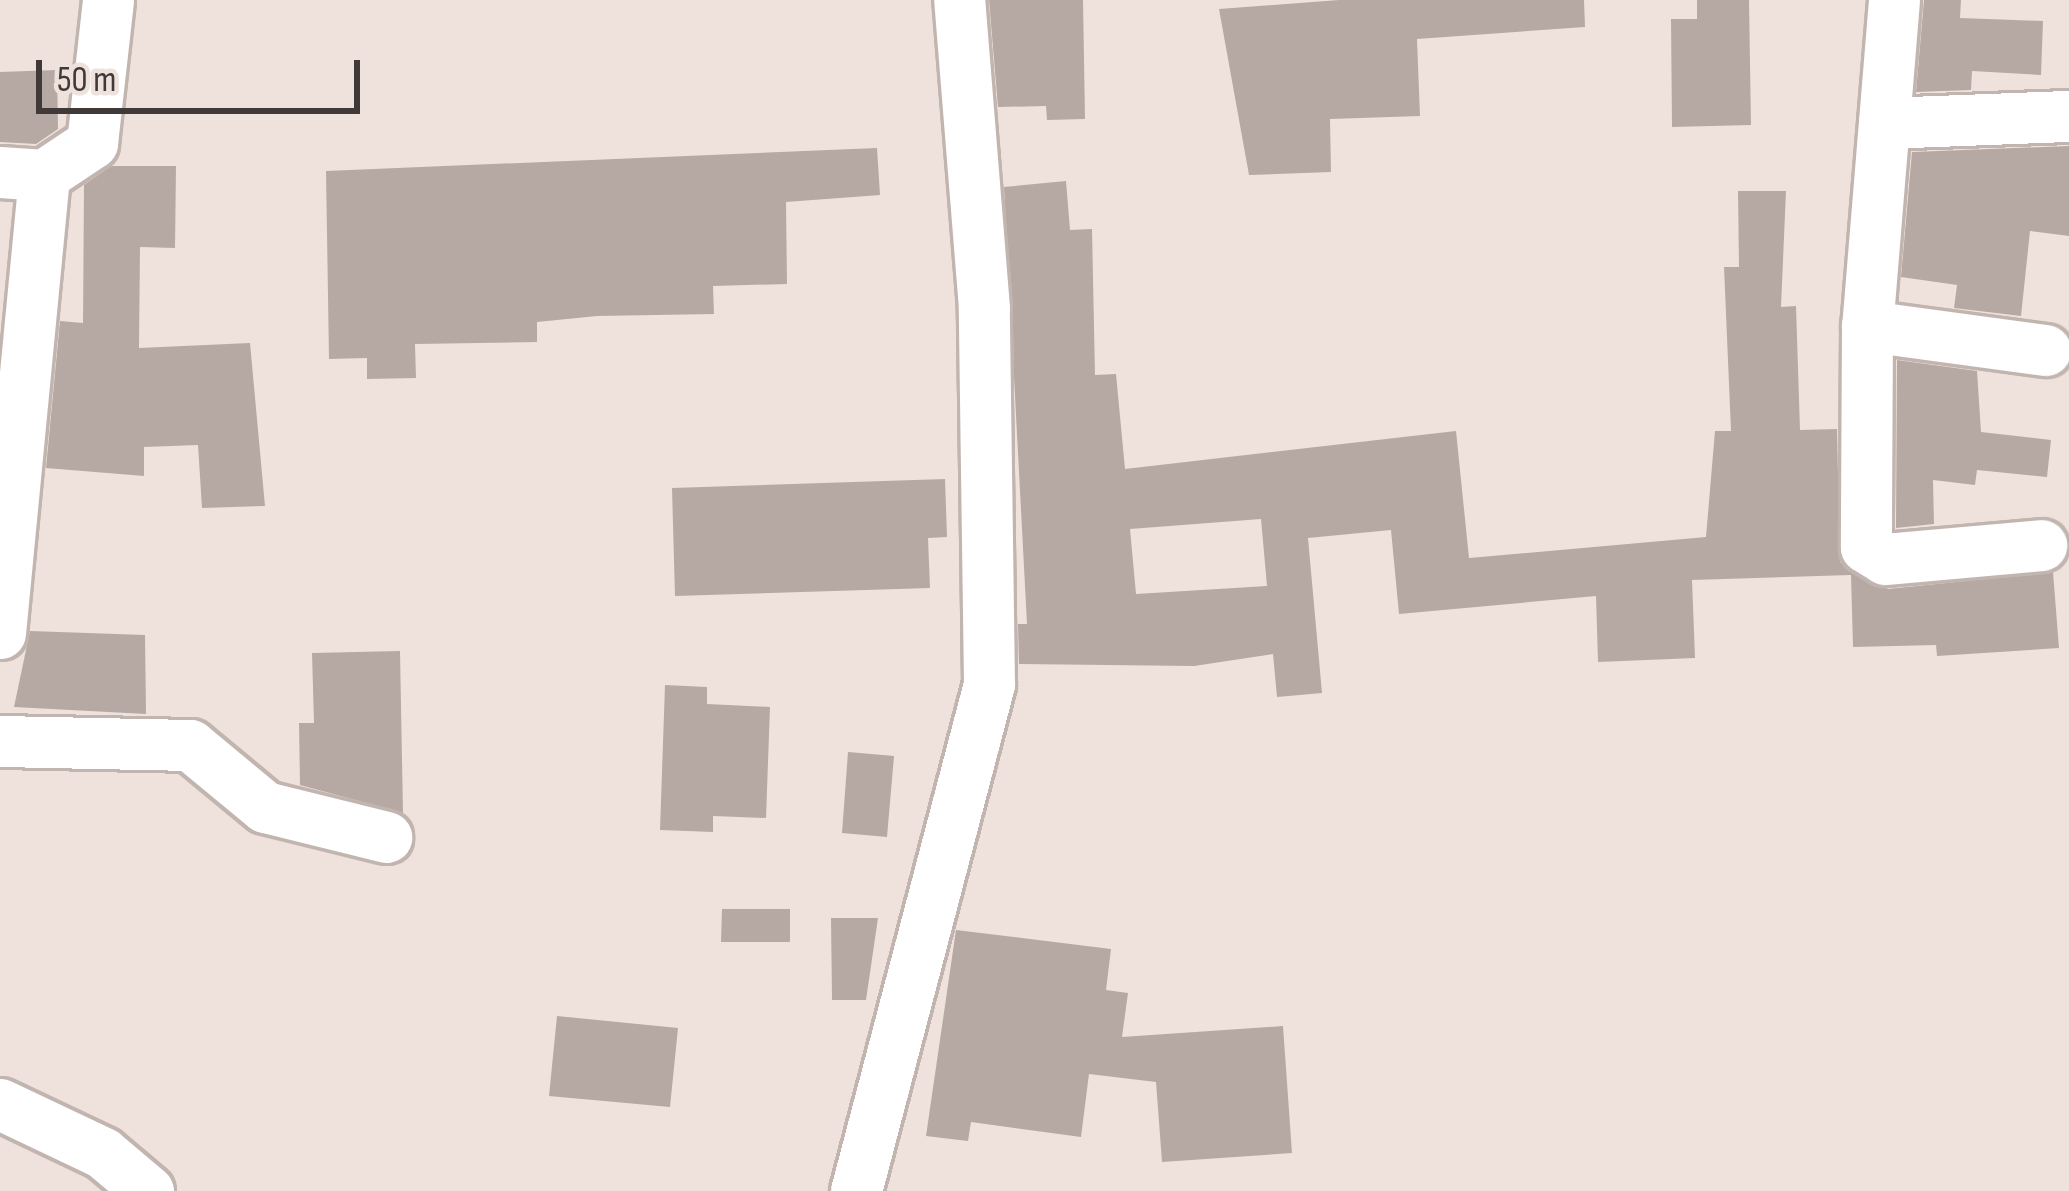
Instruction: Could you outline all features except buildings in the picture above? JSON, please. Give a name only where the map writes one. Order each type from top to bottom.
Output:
[{"type":"street","points":[[0,633],[22,174],[92,143],[108,0]]},
{"type":"street","points":[[856,1191],[989,684],[984,308],[958,0]]},
{"type":"street","points":[[1894,0],[1867,326],[1870,556],[2041,545]]},
{"type":"street","points":[[1884,123],[2068,116]]},
{"type":"street","points":[[1867,326],[2045,350]]},
{"type":"street","points":[[0,741],[190,745],[265,807],[386,837]]},
{"type":"street","points":[[0,1104],[104,1153],[148,1191]]}]
